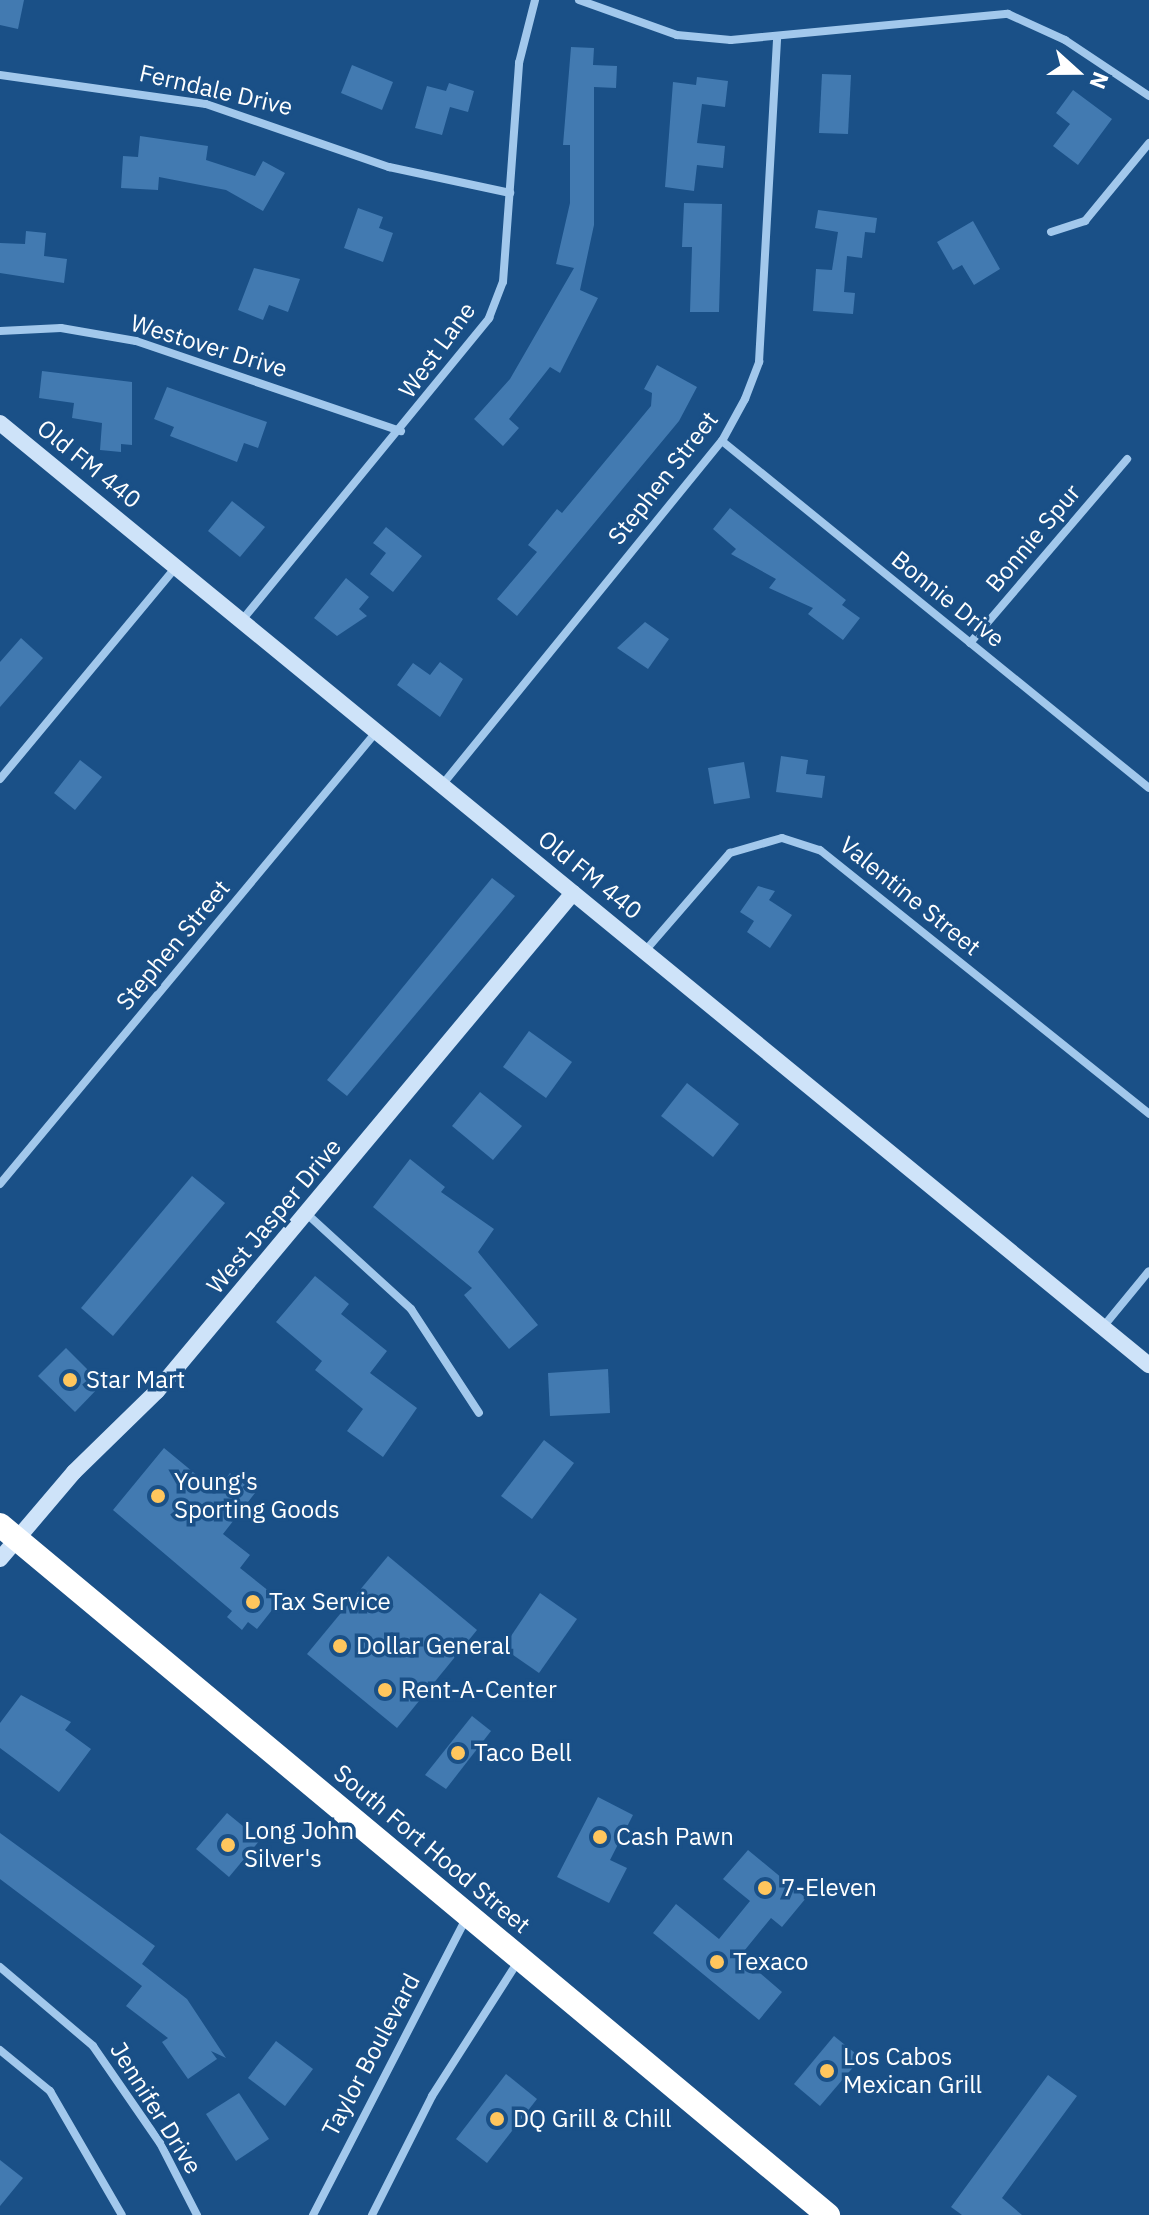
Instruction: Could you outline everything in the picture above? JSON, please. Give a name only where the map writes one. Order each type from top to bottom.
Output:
[{"type":"highway","name":"South Fort Hood Street","points":[[8,1532],[828,2215]]},
{"type":"street","name":"West Lane","points":[[243,619],[401,431],[489,318],[503,282],[519,63],[535,0]]},
{"type":"street","points":[[579,0],[677,35],[777,40],[1008,14],[1065,40],[1149,96]]},
{"type":"street","name":"Stephen Street","points":[[442,785],[722,441],[759,362],[777,40]]},
{"type":"street","name":"Ferndale Drive","points":[[0,75],[146,92],[251,114],[389,167],[510,193]]},
{"type":"street","points":[[1051,232],[1085,221],[1149,143]]},
{"type":"street","name":"Westover Drive","points":[[0,331],[61,328],[136,341],[401,431]]},
{"type":"street","name":"Old FM 440","points":[[0,423],[243,619],[1149,1365]]},
{"type":"street","name":"Bonnie Drive","points":[[722,441],[1149,788]]},
{"type":"street","name":"Bonnie Spur","points":[[970,643],[1127,459]]},
{"type":"street","points":[[0,779],[176,567]]},
{"type":"street","name":"Stephen Street","points":[[0,1184],[377,731]]},
{"type":"street","name":"Valentine Street","points":[[645,951],[730,853],[782,838],[807,846],[1149,1114]]},
{"type":"street","name":"West Jasper Drive","points":[[0,1559],[8,1532],[157,1391],[573,893]]},
{"type":"street","points":[[307,1214],[411,1309],[479,1413]]},
{"type":"street","points":[[1103,1327],[1149,1271]]},
{"type":"street","name":"Taylor Boulevard","points":[[313,2215],[468,1915]]},
{"type":"street","points":[[372,2215],[432,2096],[520,1959]]},
{"type":"street","name":"Jennifer Drive","points":[[0,1967],[93,2046],[160,2143],[197,2215]]},
{"type":"street","points":[[0,2050],[50,2091],[122,2215]]},
{"type":"building","points":[[0,0],[24,0],[18,29],[0,25]]},
{"type":"building","points":[[571,47],[594,48],[593,65],[617,66],[616,88],[594,87],[594,225],[580,290],[598,298],[560,373],[550,367],[509,419],[519,428],[503,446],[474,419],[510,379],[574,268],[556,264],[570,203],[570,145],[563,145]]},
{"type":"building","points":[[352,65],[393,82],[382,110],[341,93]]},
{"type":"building","points":[[822,74],[851,75],[848,134],[819,133]]},
{"type":"building","points":[[697,77],[728,81],[725,107],[702,104],[697,143],[725,146],[723,168],[697,165],[694,191],[665,187],[673,82],[696,85]]},
{"type":"building","points":[[449,83],[474,91],[468,112],[450,107],[442,135],[415,128],[427,86],[446,91]]},
{"type":"building","points":[[1073,90],[1112,119],[1078,165],[1053,146],[1070,124],[1056,113]]},
{"type":"building","points":[[140,136],[208,146],[206,160],[255,176],[263,161],[285,173],[263,211],[226,190],[159,177],[158,190],[121,188],[123,156],[138,157]]},
{"type":"building","points":[[684,203],[722,204],[719,312],[690,312],[692,247],[682,247]]},
{"type":"building","points":[[358,208],[383,217],[379,228],[393,233],[383,262],[344,248]]},
{"type":"building","points":[[818,210],[877,218],[875,233],[865,232],[862,258],[847,256],[844,292],[855,293],[853,314],[813,311],[816,269],[832,270],[838,232],[815,228]]},
{"type":"building","points":[[973,221],[1000,269],[974,285],[962,265],[953,270],[937,242]]},
{"type":"building","points":[[26,231],[46,233],[44,256],[67,259],[64,283],[0,273],[0,243],[25,244]]},
{"type":"building","points":[[254,268],[300,279],[288,312],[269,305],[263,320],[238,310]]},
{"type":"building","points":[[657,365],[697,387],[679,421],[517,616],[497,599],[537,552],[528,545],[557,509],[562,513],[651,406],[652,393],[644,389]]},
{"type":"building","points":[[42,371],[132,382],[132,445],[121,444],[121,452],[100,450],[102,423],[72,418],[74,403],[39,398]]},
{"type":"building","points":[[167,387],[267,422],[258,448],[244,443],[237,462],[170,436],[174,427],[154,419]]},
{"type":"building","points":[[232,501],[265,527],[240,557],[208,531]]},
{"type":"building","points":[[730,508],[846,600],[842,605],[860,618],[843,640],[808,614],[813,608],[769,588],[776,579],[731,554],[736,549],[713,529]]},
{"type":"building","points":[[386,527],[422,556],[393,592],[370,574],[386,553],[373,543]]},
{"type":"building","points":[[346,578],[369,597],[359,609],[367,616],[337,636],[314,618]]},
{"type":"building","points":[[645,622],[669,639],[648,669],[617,648]]},
{"type":"building","points":[[21,638],[43,658],[0,707],[0,662]]},
{"type":"building","points":[[440,662],[463,679],[440,717],[397,685],[413,663],[430,675]]},
{"type":"building","points":[[781,756],[808,760],[806,774],[825,776],[822,798],[776,792]]},
{"type":"building","points":[[80,760],[102,777],[75,810],[54,793]]},
{"type":"building","points":[[744,762],[750,798],[714,804],[708,768]]},
{"type":"building","points":[[492,878],[515,896],[347,1096],[327,1080]]},
{"type":"building","points":[[758,886],[775,891],[769,900],[792,915],[770,948],[747,932],[754,921],[740,912]]},
{"type":"building","points":[[529,1031],[572,1062],[546,1098],[503,1067]]},
{"type":"building","points":[[687,1083],[739,1124],[713,1157],[661,1116]]},
{"type":"building","points":[[480,1092],[522,1126],[493,1160],[452,1126]]},
{"type":"building","points":[[410,1159],[445,1187],[441,1192],[494,1229],[478,1252],[538,1325],[509,1349],[464,1295],[472,1288],[373,1207]]},
{"type":"building","points":[[192,1176],[225,1203],[113,1336],[81,1308]]},
{"type":"building","points":[[315,1276],[349,1304],[341,1314],[387,1351],[370,1373],[417,1408],[383,1457],[347,1431],[363,1409],[315,1370],[322,1361],[276,1322]]},
{"type":"building","name":"Star Mart","points":[[66,1348],[102,1384],[75,1412],[38,1376]]},
{"type":"building","points":[[608,1369],[610,1413],[550,1416],[548,1373]]},
{"type":"building","points":[[544,1440],[574,1463],[532,1519],[501,1496]]},
{"type":"building","points":[[164,1448],[216,1491],[230,1473],[255,1493],[223,1534],[250,1555],[240,1568],[280,1600],[257,1629],[248,1622],[242,1630],[227,1617],[232,1611],[113,1510]]},
{"type":"building","points":[[388,1556],[477,1630],[397,1728],[307,1654]]},
{"type":"building","points":[[540,1593],[577,1619],[539,1673],[503,1648]]},
{"type":"building","points":[[21,1695],[71,1722],[65,1730],[91,1749],[59,1792],[0,1748],[0,1723]]},
{"type":"building","name":"Taco Bell","points":[[472,1716],[491,1731],[446,1789],[425,1775]]},
{"type":"building","name":"Cash Pawn","points":[[598,1797],[633,1815],[610,1860],[627,1868],[609,1903],[557,1877]]},
{"type":"building","name":"Long John Silver's","points":[[227,1813],[260,1840],[229,1877],[196,1849]]},
{"type":"building","points":[[0,1833],[155,1946],[142,1964],[187,1999],[226,2058],[211,2051],[217,2059],[188,2079],[162,2042],[168,2038],[126,2006],[142,1986],[0,1879]]},
{"type":"building","name":"Texaco","points":[[748,1850],[806,1898],[782,1927],[771,1918],[740,1956],[782,1992],[759,2020],[653,1933],[676,1904],[719,1939],[750,1901],[723,1879]]},
{"type":"building","name":"Los Cabos Mexican Grill","points":[[834,2036],[861,2058],[820,2106],[794,2084]]},
{"type":"building","points":[[276,2041],[313,2069],[285,2106],[248,2078]]},
{"type":"building","name":"DQ Grill & Chill","points":[[506,2074],[537,2099],[487,2163],[456,2139]]},
{"type":"building","points":[[1048,2075],[1077,2096],[1002,2198],[1022,2215],[962,2215],[951,2207]]},
{"type":"building","points":[[239,2093],[269,2139],[236,2161],[206,2114]]},
{"type":"building","points":[[0,2160],[23,2178],[0,2206]]},
{"type":"place","name":"Star Mart","points":[[70,1380]]},
{"type":"place","name":"Young's Sporting Goods","points":[[158,1496]]},
{"type":"place","name":"Tax Service","points":[[253,1602]]},
{"type":"place","name":"Dollar General","points":[[340,1646]]},
{"type":"place","name":"Rent-A-Center","points":[[385,1690]]},
{"type":"place","name":"Taco Bell","points":[[458,1753]]},
{"type":"place","name":"Cash Pawn","points":[[600,1837]]},
{"type":"place","name":"Long John Silver's","points":[[228,1845]]},
{"type":"place","name":"7-Eleven","points":[[765,1888]]},
{"type":"place","name":"Texaco","points":[[717,1962]]},
{"type":"place","name":"Los Cabos Mexican Grill","points":[[827,2071]]},
{"type":"place","name":"DQ Grill & Chill","points":[[497,2119]]}]
